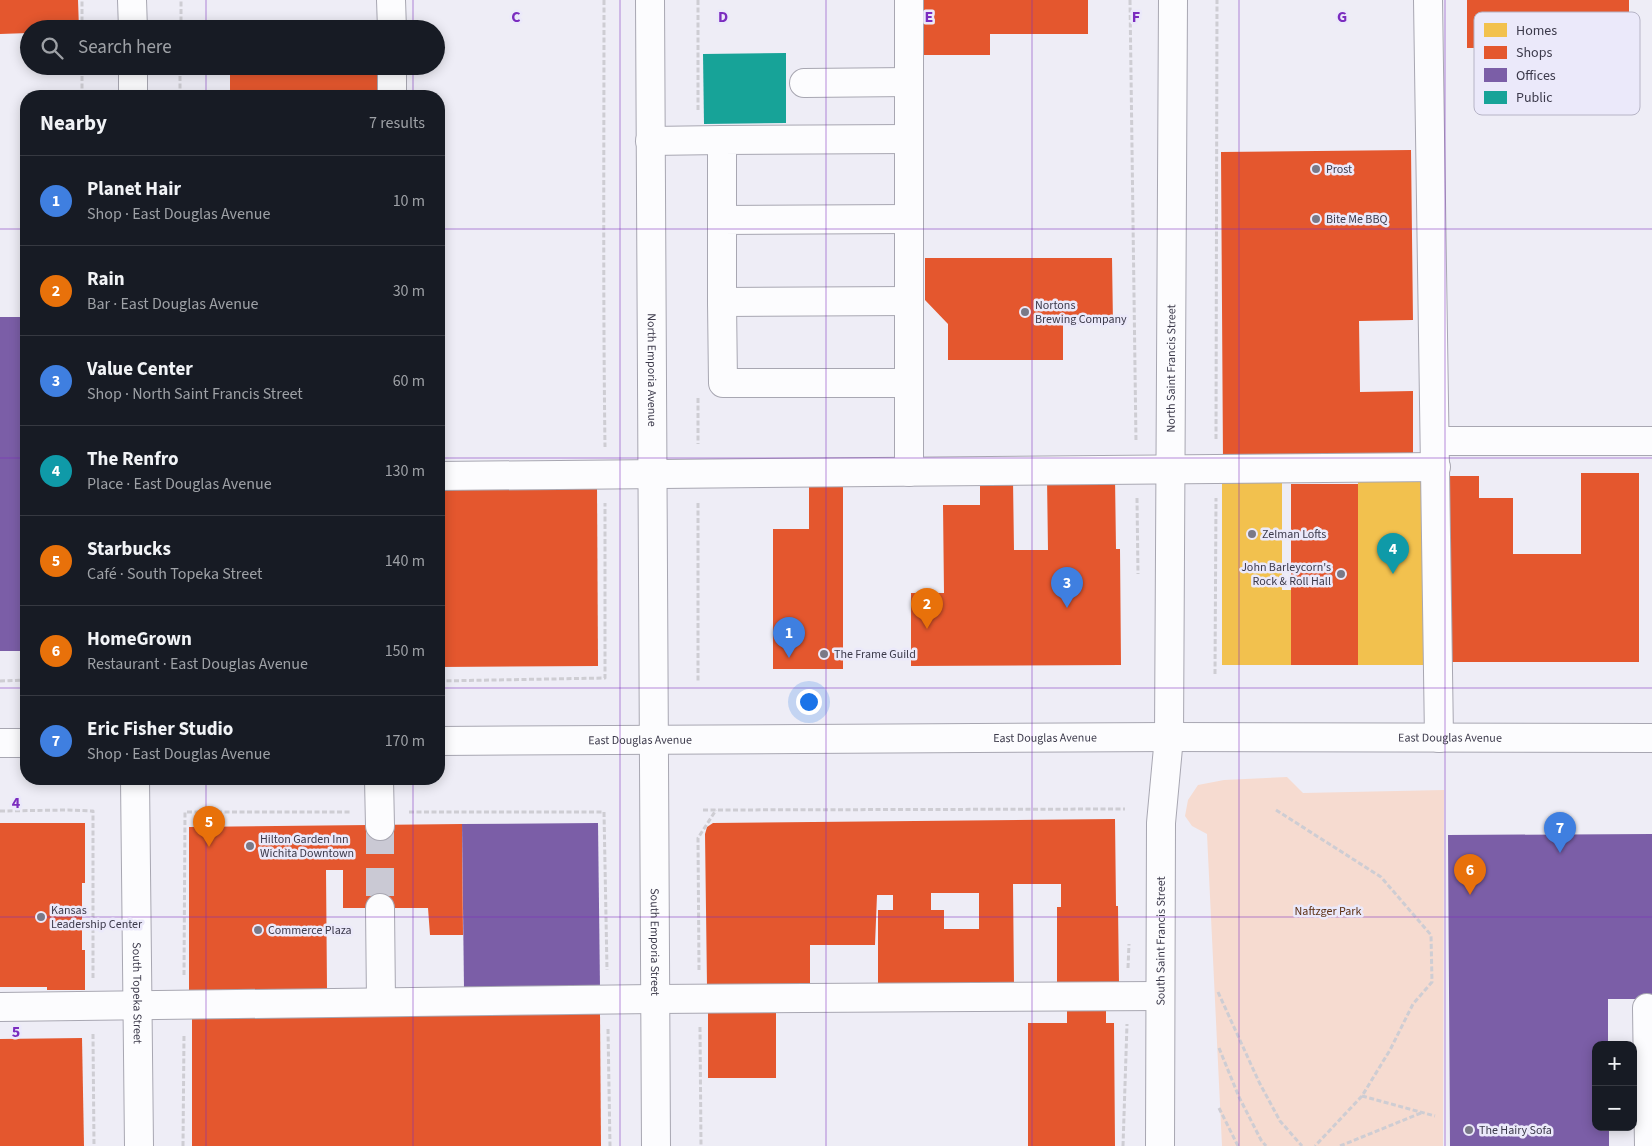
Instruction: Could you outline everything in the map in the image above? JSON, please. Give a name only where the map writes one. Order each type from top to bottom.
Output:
[{"type":"street","points":[[132,0],[133,20]]},
{"type":"street","points":[[391,0],[392,20]]},
{"type":"street","name":"North Emporia Avenue","points":[[650,0],[653,740]]},
{"type":"street","points":[[909,0],[909,472]]},
{"type":"street","name":"North Saint Francis Street","points":[[1169,737],[1173,0]]},
{"type":"street","points":[[1428,0],[1439,738]]},
{"type":"street","points":[[133,75],[133,90]]},
{"type":"street","points":[[392,75],[392,90]]},
{"type":"street","points":[[804,83],[909,82]]},
{"type":"street","points":[[650,142],[909,139]]},
{"type":"street","points":[[722,140],[723,383],[908,383]]},
{"type":"street","points":[[722,220],[909,219]]},
{"type":"street","points":[[722,302],[909,301]]},
{"type":"street","points":[[445,476],[1216,470],[1652,441]]},
{"type":"street","name":"East Douglas Avenue","points":[[445,741],[1169,737],[1652,738]]},
{"type":"street","name":"South Saint Francis Street","points":[[1160,1146],[1160,823],[1169,737]]},
{"type":"street","name":"South Emporia Street","points":[[653,740],[656,1146]]},
{"type":"street","points":[[0,743],[20,743]]},
{"type":"street","name":"South Topeka Street","points":[[135,785],[139,1146]]},
{"type":"street","points":[[379,785],[380,819]]},
{"type":"street","points":[[380,908],[381,1002]]},
{"type":"street","points":[[0,1006],[1160,996]]},
{"type":"street","points":[[1647,1008],[1649,1146]]},
{"type":"path","points":[[82,0],[82,20]]},
{"type":"path","points":[[181,0],[181,20]]},
{"type":"path","points":[[445,681],[605,678],[603,362],[605,303],[604,0]]},
{"type":"path","points":[[1130,0],[1138,577]]},
{"type":"path","points":[[1215,674],[1217,0]]},
{"type":"path","points":[[82,75],[82,90]]},
{"type":"path","points":[[180,75],[180,90]]},
{"type":"path","points":[[0,681],[20,680]]},
{"type":"path","points":[[703,810],[1126,809]]},
{"type":"path","points":[[1276,810],[1381,877],[1431,935],[1432,982],[1414,1004],[1390,1050],[1362,1096],[1315,1146]]},
{"type":"path","points":[[0,811],[93,811]]},
{"type":"path","points":[[185,812],[380,819],[604,812]]},
{"type":"path","points":[[1218,992],[1259,1082],[1280,1120],[1302,1146]]},
{"type":"path","points":[[1219,1048],[1239,1097],[1266,1146]]},
{"type":"path","points":[[1362,1096],[1435,1116]]},
{"type":"path","points":[[1219,1108],[1238,1146]]},
{"type":"path","points":[[1340,1146],[1421,1113]]},
{"type":"green space","name":"Naftzger Park","points":[[1287,777],[1303,793],[1444,790],[1443,1146],[1222,1146],[1207,834],[1192,826],[1185,816],[1188,800],[1198,785],[1224,780]]},
{"type":"building: Homes","points":[[1358,477],[1428,477],[1428,665],[1358,665]]},
{"type":"building: Homes","name":"Zelman Lofts","points":[[1222,478],[1282,478],[1282,590],[1291,590],[1291,665],[1222,665]]},
{"type":"building: Shops","points":[[0,0],[78,0],[79,20],[20,20],[20,33],[0,34]]},
{"type":"building: Shops","points":[[923,0],[1088,0],[1088,34],[990,34],[990,55],[923,55]]},
{"type":"building: Shops","points":[[1467,0],[1629,0],[1629,12],[1474,12],[1474,48],[1467,48]]},
{"type":"building: Shops","points":[[230,75],[377,75],[377,90],[230,90]]},
{"type":"building: Shops","points":[[1411,150],[1413,320],[1359,321],[1360,392],[1413,391],[1413,460],[1223,462],[1221,152]]},
{"type":"building: Shops","name":"Nortons Brewing Company","points":[[925,258],[1112,258],[1113,324],[1063,324],[1063,360],[948,360],[948,324],[925,300]]},
{"type":"building: Shops","points":[[1581,473],[1639,473],[1639,662],[1447,662],[1447,476],[1479,476],[1479,498],[1513,498],[1513,554],[1581,554]]},
{"type":"building: Shops","points":[[1115,477],[1116,549],[1120,549],[1121,665],[911,666],[911,593],[944,593],[943,505],[980,505],[980,480],[1013,480],[1014,550],[1048,550],[1047,478]]},
{"type":"building: Shops","points":[[809,483],[843,483],[843,669],[773,669],[773,529],[809,529]]},
{"type":"building: Shops","points":[[1291,484],[1358,484],[1358,665],[1291,665]]},
{"type":"building: Shops","points":[[597,485],[598,666],[445,667],[445,486]]},
{"type":"building: Shops","points":[[1115,819],[1119,984],[1057,984],[1057,907],[1061,907],[1061,884],[1013,884],[1014,985],[878,986],[878,910],[893,910],[893,895],[877,895],[875,945],[810,945],[810,985],[707,986],[705,834],[707,827],[713,823]],"holes":[[[931,893],[979,893],[979,929],[944,929],[944,910],[931,910]]]},
{"type":"building: Shops","name":"Kansas Leadership Center","points":[[0,823],[85,823],[85,883],[82,883],[82,950],[85,950],[85,990],[47,990],[47,987],[0,987]]},
{"type":"building: Shops","name":"Commerce Plaza","points":[[462,824],[463,935],[430,935],[428,908],[343,908],[343,870],[326,870],[327,990],[189,990],[189,827]]},
{"type":"building: Shops","points":[[1067,1007],[1106,1007],[1106,1023],[1114,1023],[1115,1146],[1028,1146],[1028,1023],[1067,1023]]},
{"type":"building: Shops","points":[[708,1009],[776,1009],[776,1078],[708,1078]]},
{"type":"building: Shops","points":[[600,1012],[601,1146],[192,1146],[192,1015]]},
{"type":"building: Shops","points":[[82,1038],[84,1146],[0,1146],[0,1039]]},
{"type":"building: Offices","points":[[0,317],[20,317],[20,651],[0,651]]},
{"type":"building: Offices","points":[[598,823],[600,988],[464,989],[462,824]]},
{"type":"building: Offices","points":[[1652,834],[1652,999],[1608,999],[1608,1041],[1592,1041],[1592,1131],[1609,1131],[1609,1146],[1450,1146],[1448,835]]},
{"type":"building: Public","points":[[786,53],[786,123],[704,124],[703,54]]},
{"type":"tunnel","points":[[380,826],[380,908]]},
{"type":"place","name":"Prost","points":[[1316,169]]},
{"type":"place","name":"Bite Me BBQ","points":[[1316,219]]},
{"type":"place","name":"Nortons Brewing Company","points":[[1025,312]]},
{"type":"place","name":"Zelman Lofts","points":[[1252,534]]},
{"type":"place","name":"John Barleycorn's Rock & Roll Hall","points":[[1341,574]]},
{"type":"place","name":"The Renfro","points":[[1393,574]]},
{"type":"place","name":"Value Center","points":[[1067,608]]},
{"type":"place","name":"Rain","points":[[927,629]]},
{"type":"place","name":"The Frame Guild","points":[[824,654]]},
{"type":"place","name":"Planet Hair","points":[[789,658]]},
{"type":"place","name":"Hilton Garden Inn Wichita Downtown","points":[[250,846]]},
{"type":"place","name":"Starbucks","points":[[209,847]]},
{"type":"place","name":"Eric Fisher Studio","points":[[1560,853]]},
{"type":"place","name":"HomeGrown","points":[[1470,895]]},
{"type":"place","name":"Kansas Leadership Center","points":[[41,917]]},
{"type":"place","name":"Commerce Plaza","points":[[258,930]]},
{"type":"place","name":"The Hairy Sofa","points":[[1469,1130]]}]
